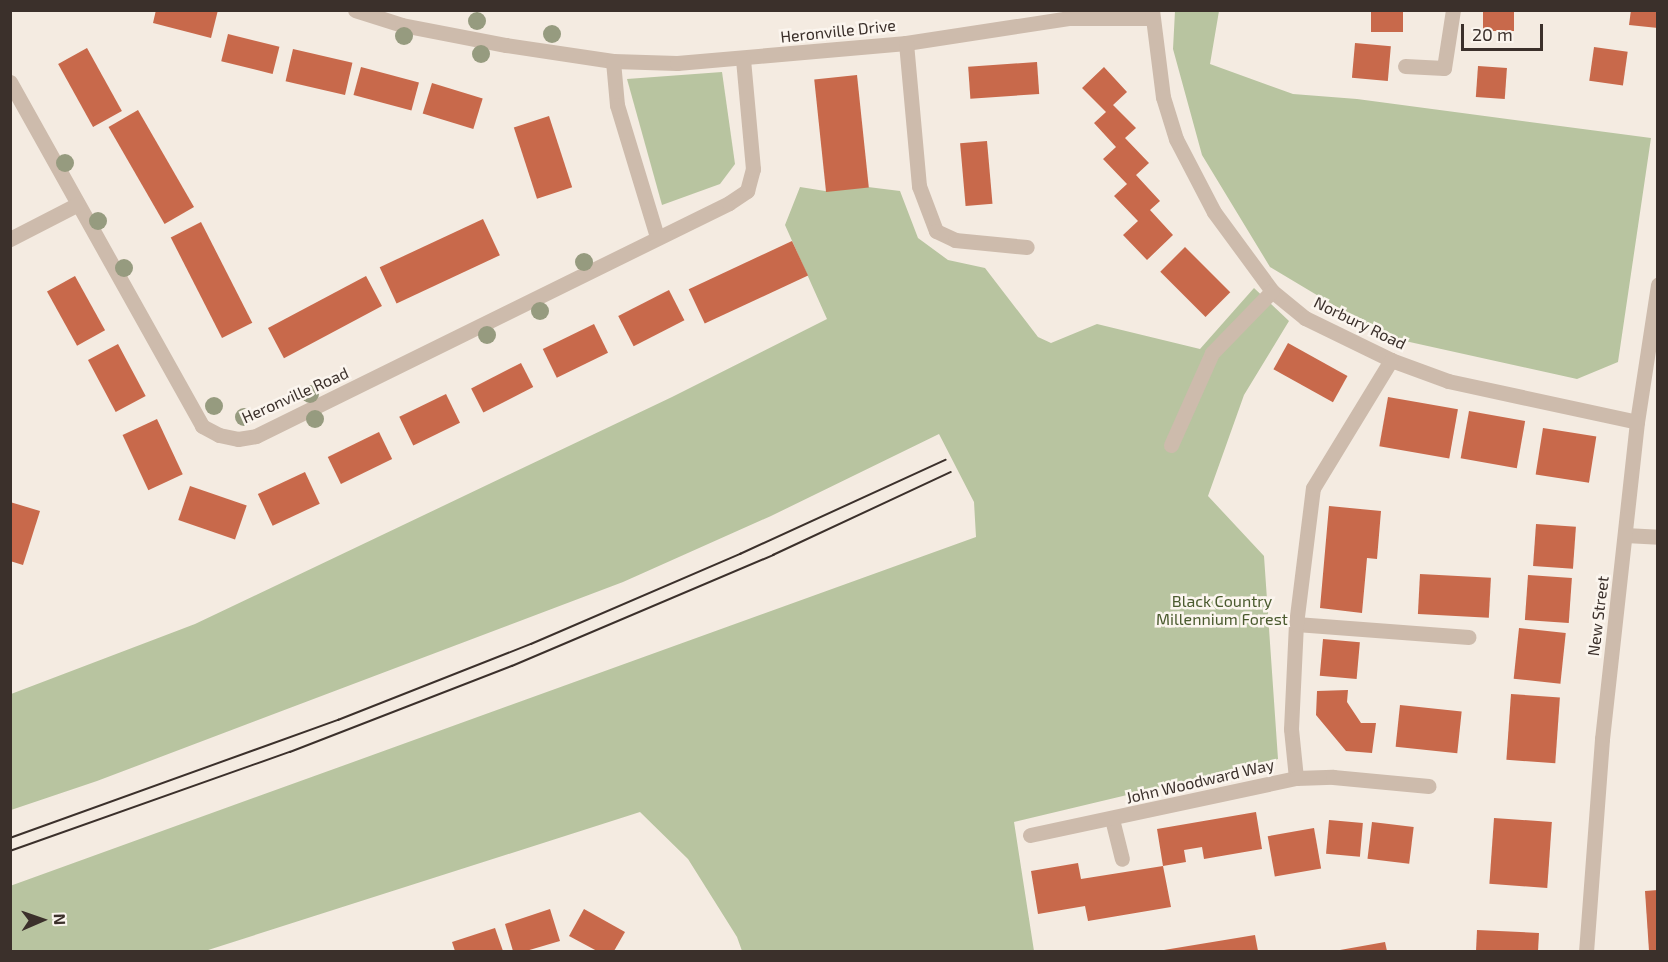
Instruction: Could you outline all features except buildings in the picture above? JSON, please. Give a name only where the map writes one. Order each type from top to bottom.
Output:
[{"type":"street","points":[[355,10],[402,25],[613,61],[677,63],[743,59]]},
{"type":"street","points":[[1405,66],[1444,68],[1453,10]]},
{"type":"street","name":"Heronville Drive","points":[[743,59],[906,43],[1070,18],[1152,14]]},
{"type":"street","name":"Norbury Road","points":[[1152,14],[1163,97],[1176,139],[1214,212],[1272,291],[1305,318],[1391,360],[1448,381],[1637,422]]},
{"type":"street","points":[[906,43],[919,186],[936,231],[955,240],[1028,247]]},
{"type":"street","name":"Heronville Road","points":[[10,82],[202,426],[219,435],[238,439],[256,436],[565,285],[729,203],[747,191],[753,169],[743,59]]},
{"type":"street","points":[[613,61],[617,105],[657,237]]},
{"type":"street","points":[[10,239],[78,204]]},
{"type":"street","name":"New Street","points":[[1586,951],[1602,739],[1637,422],[1658,285]]},
{"type":"street","points":[[1171,445],[1212,353],[1272,291]]},
{"type":"street","name":"John Woodward Way","points":[[1296,778],[1291,729],[1296,624],[1313,489],[1391,360]]},
{"type":"street","points":[[1625,535],[1658,537]]},
{"type":"street","points":[[1296,624],[1469,637]]},
{"type":"street","name":"John Woodward Way","points":[[1030,835],[1296,778],[1333,777],[1429,786]]},
{"type":"street","name":"John Woodward Way","points":[[1112,819],[1122,859]]},
{"type":"green space","points":[[1175,11],[1219,11],[1210,64],[1293,94],[1357,99],[1651,138],[1618,362],[1577,379],[1387,337],[1270,267],[1202,155],[1173,49]]},
{"type":"green space","points":[[722,72],[735,164],[720,184],[662,205],[627,79]]},
{"type":"green space","name":"Black Country Millennium Forest","points":[[800,187],[825,191],[868,187],[900,191],[918,238],[948,260],[985,268],[1038,337],[1051,343],[1097,324],[1200,349],[1254,288],[1289,321],[1244,395],[1208,496],[1264,556],[1278,759],[1014,822],[1034,951],[742,951],[737,937],[688,859],[640,812],[205,951],[11,951],[10,886],[976,537],[974,502],[939,434],[771,516],[623,582],[97,781],[11,810],[11,694],[195,624],[672,397],[827,319],[785,225]]},
{"type":"tram line","points":[[10,838],[338,720],[531,644],[740,554],[945,460]]},
{"type":"tram line","points":[[10,851],[290,752],[512,666],[773,555],[951,472]]}]
